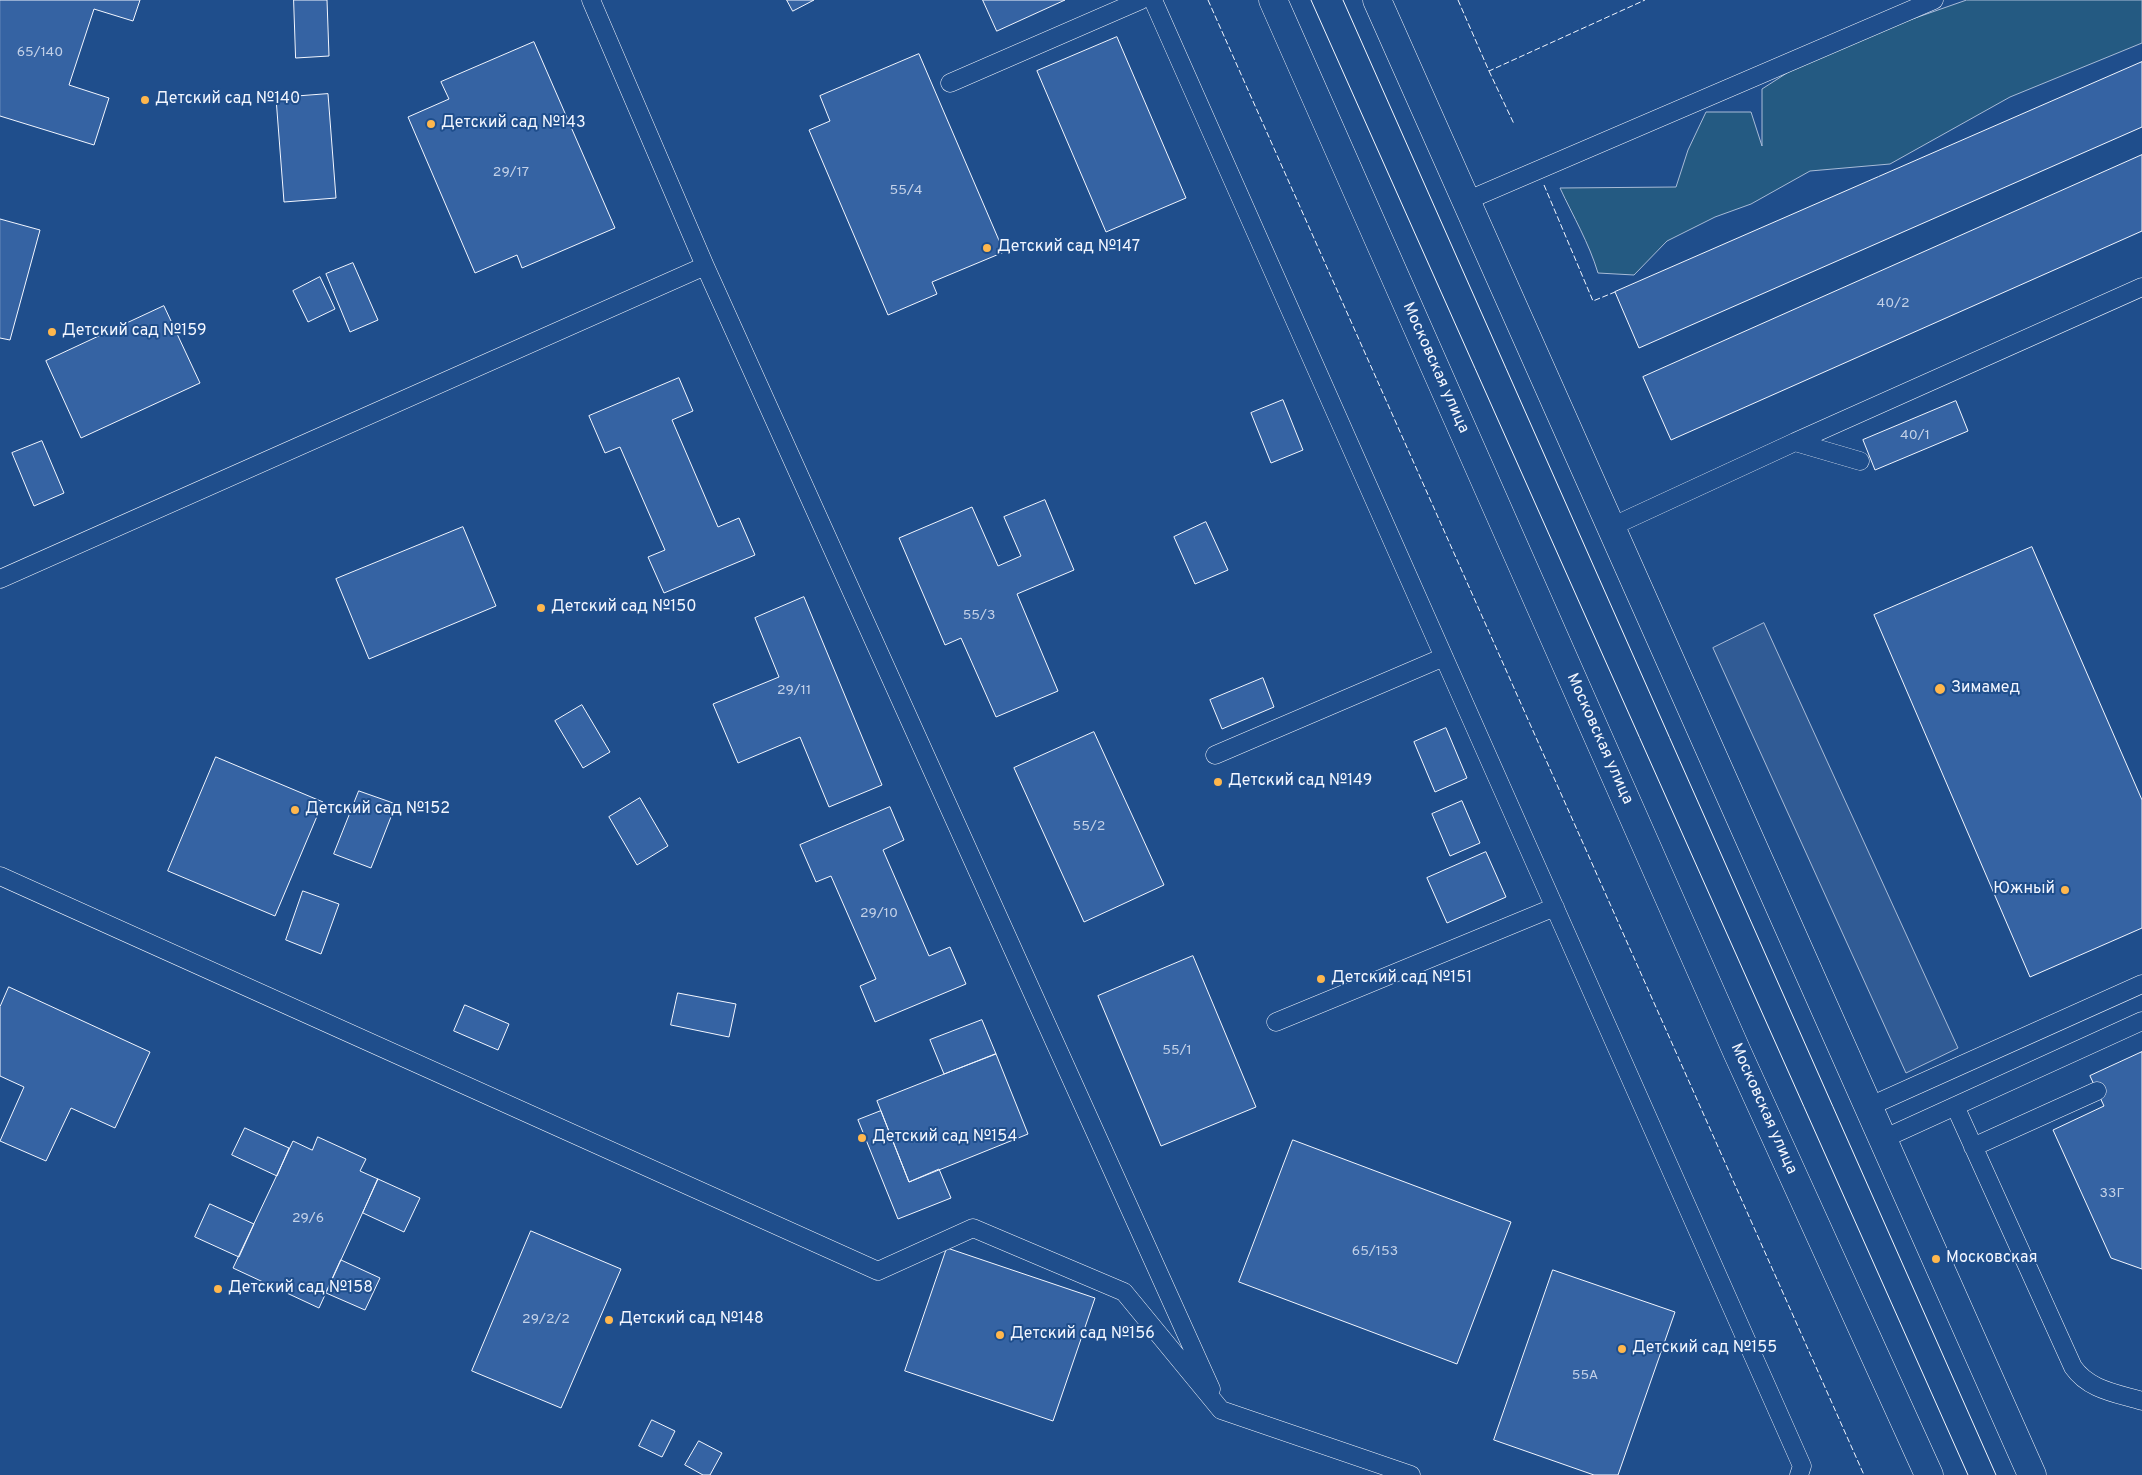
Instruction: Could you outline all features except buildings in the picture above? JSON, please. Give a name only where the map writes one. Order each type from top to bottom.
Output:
[{"type":"street","name":"Московская улица","points":[[1273,0],[1738,1054],[1929,1475]]},
{"type":"street","points":[[1377,0],[2032,1475]]},
{"type":"lane","points":[[591,0],[705,266],[1221,1410]]},
{"type":"lane","points":[[950,83],[1141,0]]},
{"type":"lane","points":[[1153,0],[1802,1466],[1798,1475]]},
{"type":"lane","points":[[1466,200],[1934,0]]},
{"type":"lane","points":[[0,579],[705,266]]},
{"type":"lane","points":[[1611,527],[1795,442],[2142,287]]},
{"type":"lane","points":[[1795,442],[1860,461]]},
{"type":"lane","points":[[1215,755],[1444,657]]},
{"type":"lane","points":[[0,876],[878,1271],[973,1228],[1124,1292],[1221,1410],[1411,1475]]},
{"type":"lane","points":[[1276,1022],[1555,907]]},
{"type":"lane","points":[[1868,1107],[2142,984]]},
{"type":"lane","points":[[1883,1139],[2142,1021]]},
{"type":"lane","points":[[1973,1146],[2097,1091]]},
{"type":"lane","points":[[1955,1106],[2073,1367],[2082,1379],[2098,1388],[2142,1401]]},
{"type":"shaded area","points":[[1967,0],[2142,0],[2142,43],[2010,97],[1890,164],[1810,171],[1751,204],[1715,217],[1667,241],[1634,275],[1598,273],[1585,240],[1560,188],[1676,187],[1688,150],[1706,112],[1751,112],[1762,146],[1762,89],[1821,51]]},
{"type":"shaded area","points":[[1764,623],[1958,1048],[1906,1073],[1713,648]]},
{"type":"tram line","points":[[1311,0],[1968,1475]]},
{"type":"tram line","points":[[1343,0],[1996,1475]]},
{"type":"fence","points":[[1208,0],[1864,1475]]},
{"type":"fence","points":[[1458,0],[1489,71],[1645,0]]},
{"type":"fence","points":[[1489,71],[1514,124]]},
{"type":"fence","points":[[1544,185],[1593,301],[1615,292]]},
{"type":"place","name":"Детский сад №140","points":[[145,100]]},
{"type":"place","name":"Детский сад №143","points":[[431,124]]},
{"type":"place","name":"Детский сад №147","points":[[987,248]]},
{"type":"place","name":"Детский сад №159","points":[[52,332]]},
{"type":"place","name":"Детский сад №150","points":[[541,608]]},
{"type":"place","name":"Зимамед","points":[[1940,689]]},
{"type":"place","name":"Детский сад №149","points":[[1218,782]]},
{"type":"place","name":"Детский сад №152","points":[[295,810]]},
{"type":"place","name":"Южный","points":[[2065,890]]},
{"type":"place","name":"Детский сад №151","points":[[1321,979]]},
{"type":"place","name":"Детский сад №154","points":[[862,1138]]},
{"type":"place","name":"Московская","points":[[1936,1259]]},
{"type":"place","name":"Детский сад №158","points":[[218,1289]]},
{"type":"place","name":"Детский сад №148","points":[[609,1320]]},
{"type":"place","name":"Детский сад №156","points":[[1000,1335]]},
{"type":"place","name":"Детский сад №155","points":[[1622,1349]]}]
